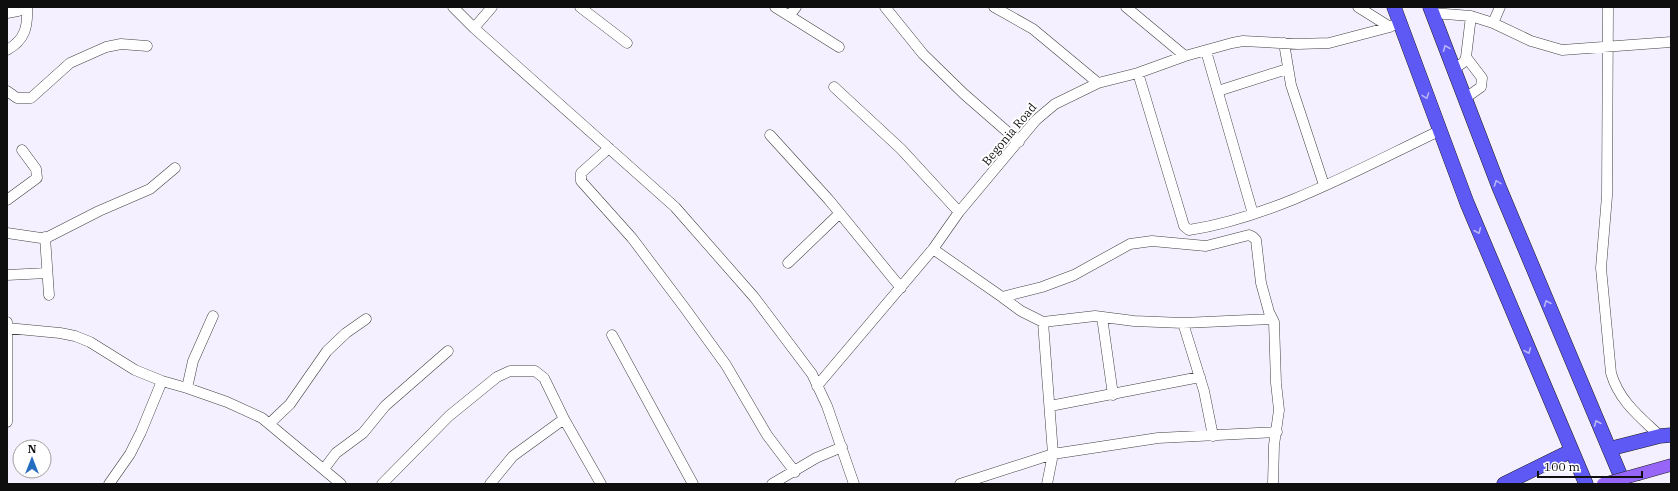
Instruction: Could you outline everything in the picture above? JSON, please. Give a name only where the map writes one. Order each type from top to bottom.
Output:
[{"type":"highway","points":[[1394,7],[1395,25],[1470,210],[1586,484]]},
{"type":"highway","points":[[1431,10],[1502,195],[1624,484]]},
{"type":"highway","points":[[1609,449],[1666,435]]},
{"type":"highway","points":[[1504,484],[1571,451]]},
{"type":"main road","points":[[1603,484],[1671,465]]},
{"type":"street","points":[[7,13],[18,12],[25,7],[27,16],[22,38],[16,45],[7,50]]},
{"type":"street","points":[[453,7],[474,28],[675,207],[696,229],[754,297],[812,374],[827,406],[854,484]]},
{"type":"street","points":[[474,28],[492,7]]},
{"type":"street","points":[[580,7],[627,43]]},
{"type":"street","points":[[775,7],[839,47]]},
{"type":"street","points":[[789,16],[796,7]]},
{"type":"street","points":[[885,7],[923,54],[964,94],[1019,142]]},
{"type":"street","points":[[994,7],[1033,29],[1098,83]]},
{"type":"street","points":[[1126,7],[1186,56]]},
{"type":"street","points":[[1358,7],[1395,25]]},
{"type":"street","points":[[1493,23],[1500,7]]},
{"type":"street","points":[[1608,7],[1609,46],[1607,196],[1601,268],[1611,373],[1615,387],[1620,396],[1633,410],[1666,435]]},
{"type":"street","points":[[1431,10],[1471,16],[1493,23],[1531,41],[1562,50],[1671,42]]},
{"type":"street","points":[[1454,69],[1464,62],[1466,57],[1471,16]]},
{"type":"street","name":"Begonia Road","points":[[817,386],[901,288],[933,249],[959,212],[1046,110],[1078,92],[1098,83],[1138,73],[1186,56],[1243,41],[1329,43],[1395,25]]},
{"type":"street","points":[[1284,43],[1287,69],[1324,185]]},
{"type":"street","points":[[7,90],[17,98],[31,98],[70,64],[106,47],[121,44],[147,46]]},
{"type":"street","points":[[1206,51],[1253,214]]},
{"type":"street","points":[[1464,99],[1481,87],[1482,78],[1466,57]]},
{"type":"street","points":[[1218,91],[1287,69]]},
{"type":"street","points":[[1138,73],[1184,226],[1189,230],[1214,226],[1253,214],[1324,185],[1439,132]]},
{"type":"street","points":[[834,88],[901,149],[959,212]]},
{"type":"street","points":[[770,135],[829,200],[901,288]]},
{"type":"street","points":[[609,148],[580,173],[580,181],[632,238],[684,307],[726,365],[767,435],[794,472]]},
{"type":"street","points":[[7,200],[37,178],[36,169],[22,150]]},
{"type":"street","points":[[7,233],[45,238],[150,189],[175,168]]},
{"type":"street","points":[[788,263],[839,214]]},
{"type":"street","points":[[1002,297],[1042,287],[1074,275],[1130,244],[1152,241],[1206,246],[1249,235],[1253,237],[1256,240],[1261,283],[1271,319],[1274,322],[1276,383],[1279,410],[1274,445],[1273,484]]},
{"type":"street","points":[[45,238],[49,295]]},
{"type":"street","points":[[933,249],[1021,312],[1043,322],[1102,317],[1134,321],[1182,323],[1271,319]]},
{"type":"street","points":[[7,275],[48,273]]},
{"type":"street","points":[[187,388],[193,361],[213,316]]},
{"type":"street","points":[[1102,317],[1113,395]]},
{"type":"street","points":[[270,423],[290,404],[327,350],[346,333],[366,319]]},
{"type":"street","points":[[7,322],[7,422]]},
{"type":"street","points":[[1043,322],[1053,454],[1047,484]]},
{"type":"street","points":[[1182,323],[1200,377],[1213,436]]},
{"type":"street","points":[[7,328],[60,333],[75,336],[90,342],[135,370],[162,381],[227,402],[270,423],[341,484]]},
{"type":"street","points":[[612,335],[693,484]]},
{"type":"street","points":[[324,469],[336,453],[363,433],[386,406],[448,351]]},
{"type":"street","points":[[382,484],[448,416],[504,373],[510,371],[535,371],[544,378],[564,419],[601,484]]},
{"type":"street","points":[[1050,406],[1200,377]]},
{"type":"street","points":[[109,484],[142,432],[162,381]]},
{"type":"street","points":[[490,484],[513,456],[564,419]]},
{"type":"street","points":[[960,484],[1053,454],[1158,438],[1277,432]]},
{"type":"street","points":[[772,484],[816,458],[842,447]]}]
